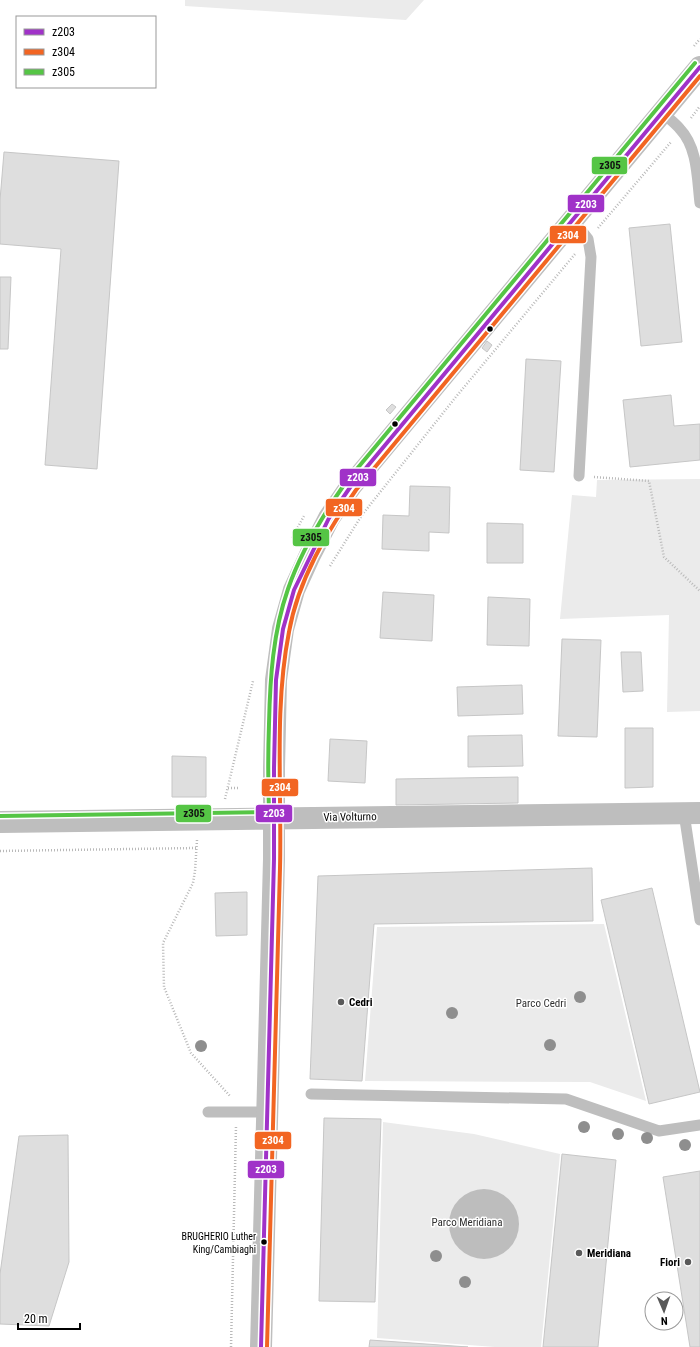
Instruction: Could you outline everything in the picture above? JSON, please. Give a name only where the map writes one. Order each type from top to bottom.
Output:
[{"type":"street","points":[[261,1347],[275,818],[274,768],[276,680],[283,629],[294,590],[329,518],[351,486],[700,67]]},
{"type":"street","name":"Via Volturno","points":[[0,822],[692,813]]},
{"type":"lane","points":[[662,112],[681,130],[691,146],[695,163],[700,203]]},
{"type":"lane","points":[[572,220],[588,239],[591,257],[579,476]]},
{"type":"lane","points":[[692,813],[700,920]]},
{"type":"lane","points":[[311,1094],[566,1099],[659,1131],[700,1126]]},
{"type":"lane","points":[[208,1112],[267,1112]]},
{"type":"path","points":[[329,569],[362,515],[455,398],[700,106]]},
{"type":"path","points":[[579,476],[649,481],[664,557],[700,591]]},
{"type":"path","points":[[228,788],[239,788]]},
{"type":"path","points":[[203,840],[197,840],[193,883],[164,943],[164,987],[191,1053],[237,1103],[231,1347]]},
{"type":"path","points":[[0,850],[196,848]]},
{"type":"green space","points":[[185,0],[424,0],[406,20],[185,6]]},
{"type":"green space","points":[[700,479],[700,711],[667,712],[669,615],[560,619],[572,495],[596,497],[597,480]]},
{"type":"green space","name":"Parco Cedri","points":[[604,924],[646,1101],[590,1082],[365,1081],[377,927]]},
{"type":"green space","name":"Parco Meridiana","points":[[383,1122],[474,1134],[560,1154],[541,1347],[495,1347],[377,1338]]},
{"type":"shaded area","points":[[484,1189],[497,1192],[509,1199],[516,1211],[519,1224],[516,1237],[509,1249],[497,1256],[484,1259],[471,1256],[459,1249],[452,1237],[449,1224],[452,1211],[459,1199],[471,1192]]},
{"type":"building","points":[[4,152],[119,161],[97,469],[45,465],[61,249],[0,244],[0,200]]},
{"type":"building","points":[[670,224],[682,342],[641,346],[629,228]]},
{"type":"building","points":[[0,277],[11,277],[8,349],[0,349]]},
{"type":"building","points":[[487,341],[492,345],[487,352],[482,348]]},
{"type":"building","points":[[526,359],[561,361],[554,472],[520,470]]},
{"type":"building","points":[[671,395],[674,426],[700,424],[700,460],[630,467],[623,400]]},
{"type":"building","points":[[392,404],[396,407],[390,414],[386,410]]},
{"type":"building","points":[[410,486],[450,487],[449,533],[429,532],[429,551],[382,549],[383,515],[409,516]]},
{"type":"building","points":[[487,523],[523,524],[523,563],[487,563]]},
{"type":"building","points":[[383,592],[434,595],[432,641],[380,638]]},
{"type":"building","points":[[488,597],[530,599],[529,646],[487,645]]},
{"type":"building","points":[[562,639],[601,640],[597,737],[558,736]]},
{"type":"building","points":[[621,652],[641,652],[643,691],[623,692]]},
{"type":"building","points":[[522,685],[523,714],[458,716],[457,687]]},
{"type":"building","points":[[625,728],[653,728],[653,787],[625,788]]},
{"type":"building","points":[[522,735],[523,766],[468,767],[468,736]]},
{"type":"building","points":[[330,739],[367,741],[365,783],[328,781]]},
{"type":"building","points":[[172,756],[206,757],[206,797],[172,797]]},
{"type":"building","points":[[518,777],[518,803],[396,805],[396,779]]},
{"type":"building","name":"Cedri","points":[[592,868],[593,921],[374,924],[362,1081],[310,1079],[318,876]]},
{"type":"building","points":[[652,888],[700,1092],[649,1104],[601,900]]},
{"type":"building","points":[[247,892],[247,935],[216,936],[215,893]]},
{"type":"building","points":[[324,1118],[381,1119],[375,1302],[319,1301]]},
{"type":"building","points":[[68,1135],[69,1262],[49,1326],[0,1324],[0,1274],[19,1136]]},
{"type":"building","name":"Meridiana","points":[[562,1154],[616,1160],[598,1347],[543,1347]]},
{"type":"building","name":"Fiori","points":[[700,1171],[700,1347],[690,1347],[684,1309],[684,1291],[681,1291],[663,1177]]},
{"type":"building","points":[[370,1340],[468,1347],[369,1347]]},
{"type":"transit line","name":"z305","points":[[0,816],[269,812],[269,707],[273,655],[279,622],[288,589],[299,561],[313,534],[346,482],[695,63]]},
{"type":"transit line","name":"z203","points":[[261,1347],[274,859],[276,680],[283,629],[294,590],[329,518],[351,486],[700,67]]},
{"type":"transit line","name":"z304","points":[[267,1347],[280,868],[280,720],[284,661],[293,613],[299,594],[324,540],[356,490],[700,76]]},
{"type":"place","name":"Cedri","points":[[341,1002]]},
{"type":"place","name":"BRUGHERIO Luther King/Cambiaghi","points":[[264,1242]]},
{"type":"place","name":"Meridiana","points":[[579,1253]]},
{"type":"place","name":"Fiori","points":[[688,1262]]}]
